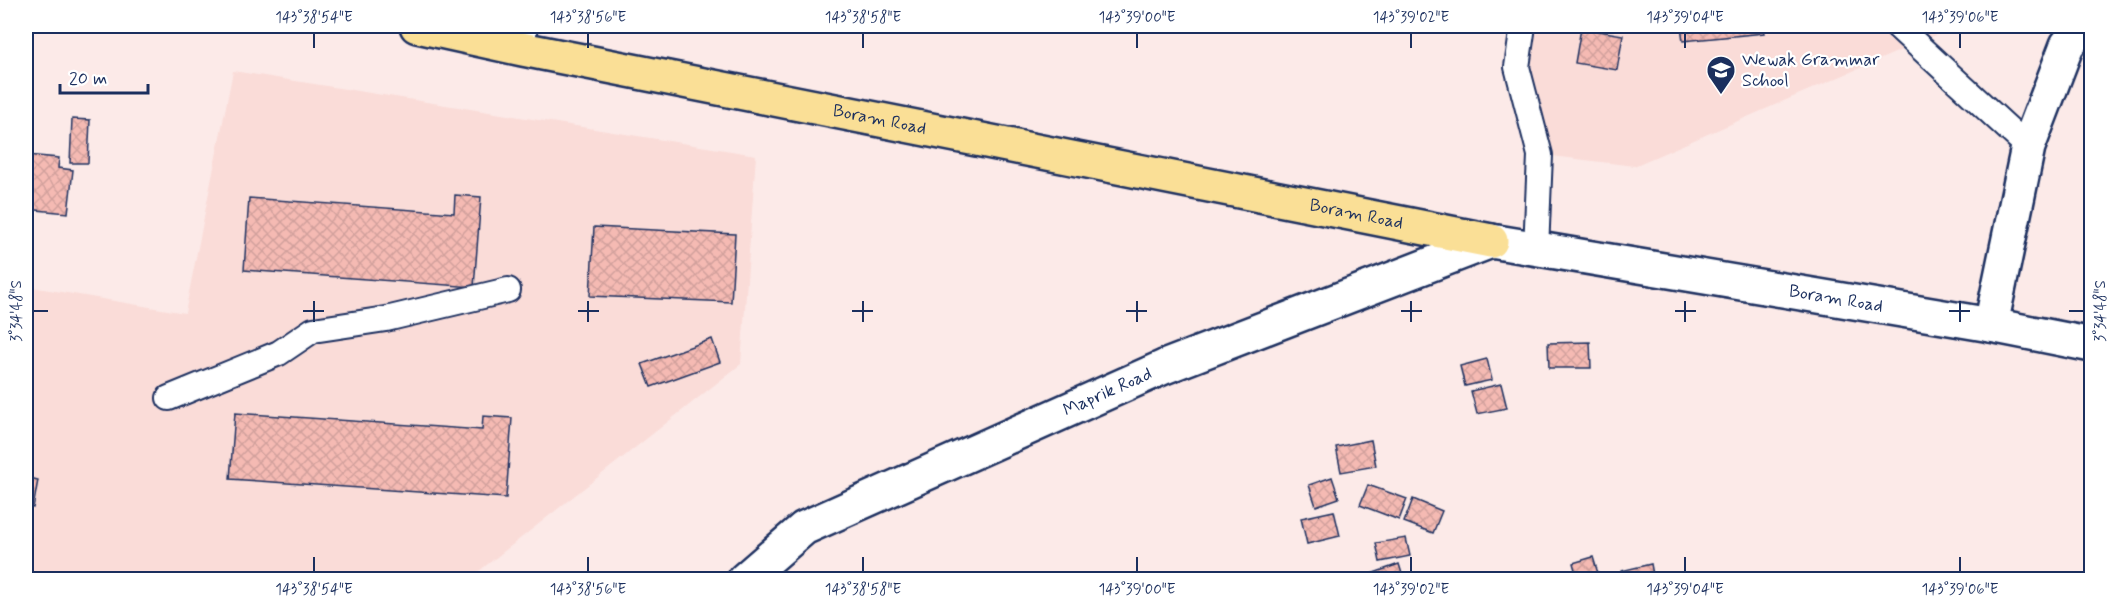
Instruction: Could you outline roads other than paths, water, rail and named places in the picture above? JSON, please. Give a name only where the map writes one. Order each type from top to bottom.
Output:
[{"type":"main road","name":"Boram Road","points":[[417,26],[523,37],[1536,250],[1991,325],[2091,345]]},
{"type":"main road","points":[[1991,325],[2028,147],[2067,45],[2083,26]]},
{"type":"main road","name":"Maprik Road","points":[[744,579],[804,528],[1164,367],[1491,241]]},
{"type":"street","points":[[1523,26],[1517,67],[1540,155],[1536,250]]},
{"type":"street","points":[[1897,26],[2028,147]]},
{"type":"street","points":[[169,398],[279,354],[313,330],[386,319],[508,290]]},
{"type":"place","name":"Wewak Grammar School","points":[[1721,96]]}]
